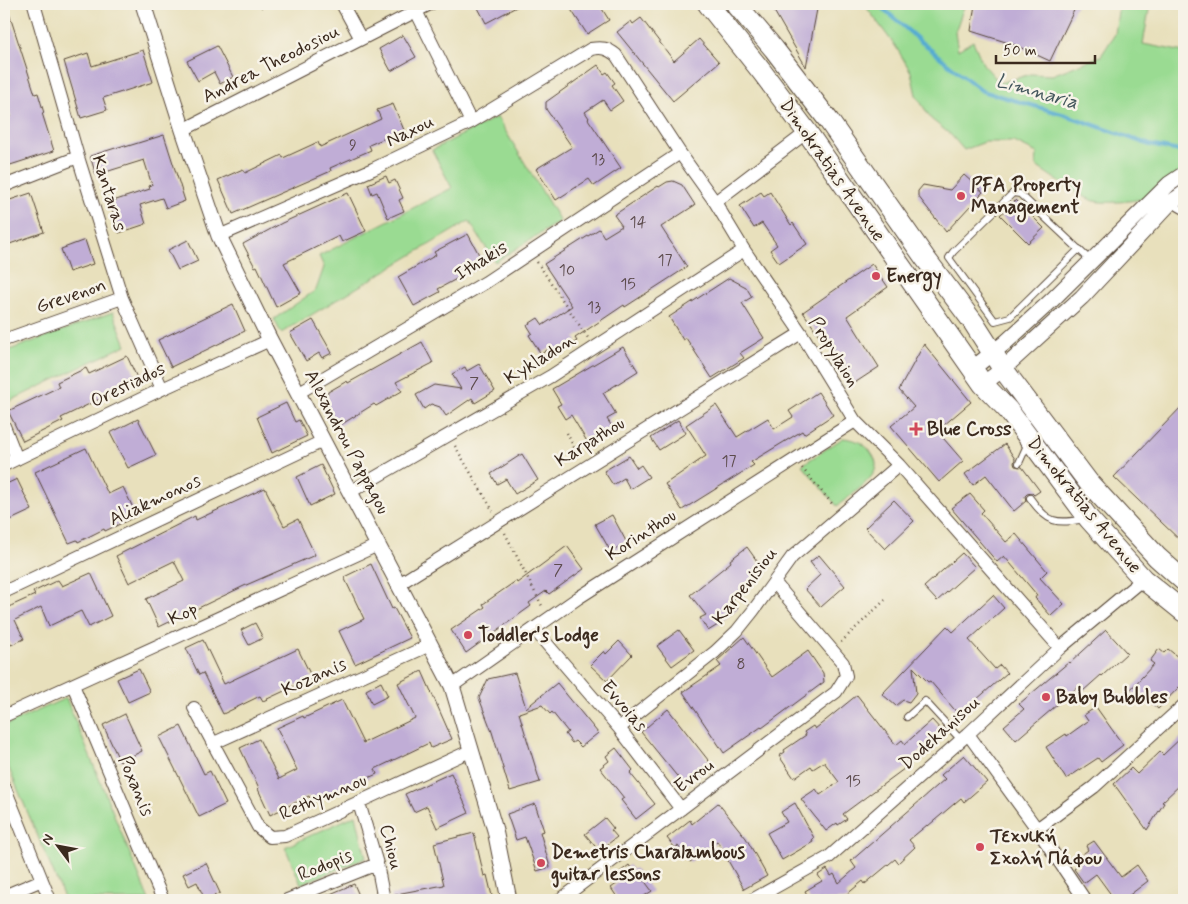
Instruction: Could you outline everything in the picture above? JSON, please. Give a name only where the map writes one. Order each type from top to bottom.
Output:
[{"type":"highway","name":"Dimokratias Avenue","points":[[708,4],[808,132],[977,377],[1008,410],[1089,518],[1143,578],[1184,612]]},
{"type":"highway","name":"Dimokratias Avenue","points":[[736,4],[830,121],[925,258],[973,322],[998,361],[1089,483],[1157,557],[1184,581]]},
{"type":"street","name":"Kantaras","points":[[34,4],[78,157],[122,298],[162,389]]},
{"type":"street","name":"Alexandrou Pappagou","points":[[143,4],[219,236],[270,340],[452,686],[495,830],[509,900]]},
{"type":"street","points":[[342,4],[361,39]]},
{"type":"street","name":"Andrea Theodosiou","points":[[183,130],[430,4]]},
{"type":"street","points":[[416,11],[471,122]]},
{"type":"street","name":"Naxou","points":[[219,236],[373,169],[471,122],[580,55],[600,47],[608,49]]},
{"type":"street","name":"Propylaion","points":[[608,49],[616,55],[801,333],[854,421],[899,465],[1060,648]]},
{"type":"street","points":[[714,202],[808,132]]},
{"type":"street","name":"Ithakis","points":[[298,393],[486,282],[680,153]]},
{"type":"street","points":[[4,186],[78,157]]},
{"type":"street","points":[[998,361],[1052,300],[1169,184],[1184,174]]},
{"type":"street","points":[[977,377],[1082,297],[1170,204],[1184,193]]},
{"type":"street","name":"Kykladon","points":[[350,492],[551,376],[744,250]]},
{"type":"street","name":"Grevenon","points":[[4,340],[122,298]]},
{"type":"street","name":"Karpathou","points":[[399,584],[801,333]]},
{"type":"street","name":"Orestiados","points":[[4,466],[162,389],[270,340]]},
{"type":"street","name":"Korinthou","points":[[452,686],[578,598],[854,421]]},
{"type":"street","points":[[4,426],[17,459]]},
{"type":"street","name":"Aliakmonos","points":[[4,592],[323,441]]},
{"type":"street","name":"Karpenisiou","points":[[619,728],[715,652],[753,611],[792,557],[899,465]]},
{"type":"street","name":"Kop","points":[[4,716],[378,545]]},
{"type":"street","name":"Dodekanisou","points":[[752,900],[829,858],[965,737],[1060,648],[1143,578]]},
{"type":"street","points":[[774,582],[832,650]]},
{"type":"street","name":"Evvoias","points":[[534,629],[619,728],[681,809]]},
{"type":"street","name":"Kozanis","points":[[214,743],[430,645]]},
{"type":"street","name":"Evrou","points":[[560,900],[836,692],[846,676],[843,663],[832,650]]},
{"type":"street","name":"Poxanis","points":[[73,686],[163,900]]},
{"type":"street","points":[[1037,829],[1094,787],[1184,705]]},
{"type":"street","name":"Rethymnou","points":[[194,708],[258,827],[270,837],[285,836],[472,750]]},
{"type":"street","points":[[965,737],[1037,829],[1085,900]]},
{"type":"street","points":[[4,786],[50,900]]},
{"type":"street","name":"Chiou","points":[[359,803],[377,864],[384,900]]},
{"type":"street","name":"Rodopis","points":[[287,900],[377,864]]},
{"type":"street","points":[[4,896],[42,880]]},
{"type":"lane","points":[[1079,249],[1010,317],[995,321],[948,258],[1013,193],[1017,192],[1079,249],[1091,261]]},
{"type":"lane","points":[[1170,204],[1184,211]]},
{"type":"lane","points":[[1019,463],[1029,439]]},
{"type":"lane","points":[[1030,498],[1048,518],[1057,522],[1089,518]]},
{"type":"lane","points":[[907,717],[925,701],[965,737]]},
{"type":"path","points":[[261,7],[268,4]]},
{"type":"path","points":[[530,252],[595,348]]},
{"type":"path","points":[[567,433],[584,468]]},
{"type":"path","points":[[795,459],[841,515]]},
{"type":"path","points":[[832,650],[885,600]]},
{"type":"green space","points":[[864,4],[965,4],[955,32],[958,50],[973,41],[983,64],[1000,83],[1031,74],[1052,75],[1101,56],[1115,34],[1119,4],[1150,4],[1143,44],[1184,52],[1184,191],[1131,201],[1093,201],[1076,193],[1036,166],[1037,153],[1014,142],[985,142],[964,150],[951,135],[931,119],[916,95],[911,72],[896,47]]},
{"type":"green space","points":[[497,117],[560,221],[495,262],[469,221],[281,333],[274,319],[316,290],[324,267],[319,256],[452,188],[432,150]]},
{"type":"green space","points":[[113,312],[126,345],[4,404],[4,352]]},
{"type":"green space","points":[[843,438],[855,440],[864,445],[873,456],[876,465],[872,476],[867,482],[837,506],[802,465]]},
{"type":"green space","points":[[66,698],[149,900],[65,900],[4,757],[4,726]]},
{"type":"green space","points":[[356,815],[366,858],[301,884],[285,847]]},
{"type":"building","points":[[4,4],[6,4],[35,94],[38,93],[54,151],[4,167],[4,118],[11,117],[7,103],[10,102],[4,82]]},
{"type":"building","points":[[476,4],[522,4],[486,23]]},
{"type":"building","points":[[577,4],[599,4],[609,20],[587,34],[570,8]]},
{"type":"building","points":[[770,4],[818,4],[806,67]]},
{"type":"building","points":[[975,4],[1077,4],[1050,61],[1015,45],[971,31]]},
{"type":"building","points":[[641,18],[674,61],[699,39],[719,62],[673,101],[617,32],[631,21],[633,24]]},
{"type":"building","points":[[403,35],[416,57],[391,71],[379,49]]},
{"type":"building","points":[[217,46],[233,77],[220,84],[214,72],[198,81],[187,61]]},
{"type":"building","points":[[143,50],[153,82],[103,98],[107,110],[81,118],[64,61],[88,53],[92,66]]},
{"type":"building","points":[[598,65],[604,74],[607,72],[615,83],[612,85],[623,101],[610,110],[603,100],[585,112],[621,168],[594,186],[589,179],[556,200],[536,169],[572,147],[546,109],[546,102]]},
{"type":"building","points":[[393,104],[404,130],[369,145],[371,150],[330,168],[331,171],[233,214],[218,180],[243,169],[245,173],[282,155],[283,158],[318,142],[320,147],[381,119],[377,110]]},
{"type":"building","points":[[164,135],[185,201],[166,208],[162,198],[140,205],[146,224],[119,233],[110,202],[150,189],[149,186],[152,185],[144,160],[96,175],[90,156]]},
{"type":"building","points":[[964,175],[983,192],[946,232],[918,196],[918,191],[923,185],[950,190]]},
{"type":"building","points":[[386,176],[389,183],[395,180],[403,198],[399,200],[404,211],[388,218],[377,192],[372,194],[368,184]]},
{"type":"building","points":[[673,181],[682,185],[695,205],[661,227],[687,267],[625,307],[624,305],[575,338],[577,341],[556,354],[552,347],[541,354],[529,335],[532,333],[527,325],[538,318],[543,325],[572,306],[544,264],[599,229],[604,237],[622,226],[614,215],[658,186]]},
{"type":"building","points":[[761,192],[764,196],[770,192],[791,225],[793,223],[807,244],[779,263],[770,250],[777,245],[762,223],[754,228],[740,206]]},
{"type":"building","points":[[31,193],[44,232],[4,246],[4,202]]},
{"type":"building","points":[[348,193],[366,231],[342,242],[339,236],[284,263],[301,293],[276,307],[257,266],[255,267],[243,244],[282,223]]},
{"type":"building","points":[[1016,200],[1044,228],[1028,243],[1000,215]]},
{"type":"building","points":[[468,234],[484,264],[438,289],[440,292],[414,306],[398,277],[436,255],[434,252]]},
{"type":"building","points":[[85,240],[93,264],[69,272],[61,249]]},
{"type":"building","points":[[188,240],[198,261],[178,270],[168,250]]},
{"type":"building","points":[[872,264],[888,287],[847,316],[879,367],[853,384],[825,340],[823,341],[803,312]]},
{"type":"building","points":[[729,278],[746,287],[752,297],[742,303],[764,338],[740,353],[744,358],[712,378],[686,338],[683,340],[669,317]]},
{"type":"building","points":[[233,304],[245,331],[171,367],[158,340]]},
{"type":"building","points":[[313,320],[332,353],[322,358],[319,353],[306,361],[290,333]]},
{"type":"building","points":[[422,342],[433,363],[396,382],[402,391],[376,406],[374,404],[339,426],[325,404],[328,392]]},
{"type":"building","name":"Blue Cross","points":[[924,344],[971,402],[937,431],[963,461],[939,482],[891,426],[914,407],[899,390]]},
{"type":"building","points":[[623,347],[638,371],[603,393],[616,414],[607,419],[613,428],[588,443],[571,415],[565,419],[557,406],[561,404],[552,389]]},
{"type":"building","points":[[127,356],[138,380],[61,418],[63,421],[23,441],[8,411],[59,387],[57,382],[86,368],[89,374]]},
{"type":"building","points":[[479,364],[495,391],[475,403],[472,398],[446,416],[440,407],[431,404],[424,409],[416,395],[434,385],[461,389],[452,374],[465,367],[467,371]]},
{"type":"building","points":[[818,392],[833,415],[804,434],[802,431],[751,462],[754,465],[682,510],[665,484],[706,456],[686,425],[716,405],[737,437],[768,418],[774,429],[793,417],[789,411]]},
{"type":"building","points":[[286,403],[295,422],[299,420],[307,436],[272,453],[257,417]]},
{"type":"building","points":[[1184,404],[1184,544],[1114,477]]},
{"type":"building","points":[[138,419],[156,455],[128,468],[110,433]]},
{"type":"building","points":[[678,420],[686,433],[659,450],[651,438]]},
{"type":"building","points":[[1005,444],[1015,459],[1015,466],[1022,467],[1040,491],[1034,495],[1032,493],[1027,494],[1025,496],[1026,501],[1014,511],[986,475],[973,485],[965,474]]},
{"type":"building","points":[[86,448],[108,494],[123,487],[137,516],[78,542],[77,540],[69,543],[35,472]]},
{"type":"building","points":[[522,454],[538,480],[515,494],[506,479],[497,484],[491,474]]},
{"type":"building","points":[[629,456],[637,468],[641,465],[649,477],[630,489],[624,478],[613,485],[604,471]]},
{"type":"building","points":[[321,465],[335,494],[310,506],[297,477]]},
{"type":"building","points":[[17,479],[32,510],[4,523],[4,485]]},
{"type":"building","points":[[265,488],[284,526],[298,519],[315,555],[244,586],[159,627],[146,599],[184,581],[174,561],[129,583],[116,556],[195,516],[196,520]]},
{"type":"building","points":[[970,494],[984,510],[981,513],[1006,542],[1016,534],[1047,571],[1040,578],[1064,604],[1051,616],[1035,598],[1037,595],[1004,556],[997,562],[951,508]]},
{"type":"building","points":[[894,500],[914,521],[885,549],[865,528]]},
{"type":"building","points":[[612,515],[627,543],[611,552],[595,524]]},
{"type":"building","points":[[567,546],[584,569],[549,594],[546,591],[529,603],[531,606],[466,653],[451,630],[485,607],[483,604],[516,581],[517,583]]},
{"type":"building","points":[[747,547],[762,568],[744,587],[745,589],[732,599],[738,608],[721,623],[708,631],[700,618],[706,615],[690,595]]},
{"type":"building","points":[[962,553],[975,567],[937,601],[924,587]]},
{"type":"building","points":[[819,555],[845,586],[821,607],[805,589],[820,575],[810,562]]},
{"type":"building","points":[[371,564],[392,609],[394,608],[410,638],[355,664],[339,631],[364,619],[344,577]]},
{"type":"building","points":[[91,573],[111,616],[89,627],[81,611],[49,626],[41,607],[15,620],[24,639],[11,645],[4,630],[4,609],[35,595],[33,592],[58,580],[62,586]]},
{"type":"building","points":[[993,595],[1004,608],[969,640],[995,669],[1000,665],[1007,673],[959,715],[930,681],[928,682],[913,667],[916,693],[909,702],[903,700],[896,706],[882,694],[947,626],[953,632]]},
{"type":"building","points":[[255,623],[263,638],[249,645],[241,630]]},
{"type":"building","points":[[679,630],[694,650],[672,666],[657,646]]},
{"type":"building","points":[[1106,630],[1127,653],[1083,691],[1079,686],[1016,740],[1004,726],[1024,709],[1019,704],[1070,663]]},
{"type":"building","points":[[744,637],[772,677],[808,651],[823,673],[824,682],[762,728],[724,753],[683,692],[721,666],[717,661]]},
{"type":"building","points":[[203,640],[224,684],[298,649],[312,678],[263,701],[260,696],[223,714],[203,673],[199,675],[186,648]]},
{"type":"building","points":[[619,641],[632,655],[607,681],[590,665],[604,651],[606,654]]},
{"type":"building","points":[[1159,649],[1164,653],[1168,649],[1184,662],[1184,691],[1179,687],[1158,709],[1145,697],[1142,701],[1130,690],[1154,664],[1150,661]]},
{"type":"building","points":[[139,669],[150,692],[128,702],[117,679]]},
{"type":"building","points":[[422,671],[452,739],[431,748],[429,743],[375,769],[377,774],[312,803],[309,796],[270,815],[240,748],[259,739],[279,779],[297,770],[277,728],[342,700],[363,743],[415,718],[398,683]]},
{"type":"building","points":[[515,673],[526,708],[557,683],[598,733],[581,747],[575,741],[572,743],[565,734],[568,732],[552,712],[550,714],[542,705],[519,713],[540,782],[510,791],[492,732],[479,698],[488,679]]},
{"type":"building","points":[[381,682],[388,696],[372,704],[366,690]]},
{"type":"building","points":[[857,695],[896,745],[902,740],[905,744],[932,720],[942,731],[914,756],[916,760],[843,814],[847,819],[826,831],[801,799],[816,789],[820,795],[839,782],[824,762],[813,769],[811,766],[794,778],[779,756],[785,752],[784,750],[806,735],[804,732],[813,726],[815,729]]},
{"type":"building","points":[[1096,707],[1123,745],[1101,762],[1098,758],[1066,779],[1046,747],[1066,734],[1067,736],[1088,721],[1084,715]]},
{"type":"building","points":[[668,709],[712,765],[685,786],[641,732]]},
{"type":"building","points":[[125,714],[142,751],[120,762],[103,725]]},
{"type":"building","points":[[181,726],[204,774],[210,771],[226,804],[199,817],[159,737]]},
{"type":"building","points":[[1184,735],[1184,777],[1180,781],[1182,783],[1162,802],[1164,803],[1147,830],[1114,784],[1131,768],[1137,774],[1160,752],[1163,755]]},
{"type":"building","points":[[616,748],[633,770],[630,773],[655,804],[636,819],[621,800],[624,798],[600,768],[609,761],[606,756]]},
{"type":"building","points":[[964,755],[987,782],[964,802],[961,798],[909,840],[915,847],[898,863],[895,859],[865,884],[863,881],[846,895],[849,900],[810,900],[805,891],[822,881],[818,875],[827,869],[831,876],[834,874],[839,883],[856,868],[851,861],[945,779],[941,775]]},
{"type":"building","points":[[451,773],[469,813],[437,828],[427,806],[414,812],[405,794]]},
{"type":"building","points":[[718,803],[746,838],[767,876],[744,889],[717,841],[690,862],[678,846],[675,848],[667,838],[690,820],[692,824]]},
{"type":"building","points":[[795,803],[814,838],[813,842],[782,860],[767,833],[787,822],[781,812]]},
{"type":"building","points":[[535,804],[544,831],[540,832],[550,867],[537,871],[525,837],[516,840],[507,814]]},
{"type":"building","points":[[605,818],[614,829],[611,830],[617,837],[599,851],[585,834]]},
{"type":"building","points":[[474,833],[484,876],[487,875],[493,900],[392,900],[391,895],[444,885],[434,843]]},
{"type":"building","points":[[1094,841],[1121,877],[1137,865],[1148,881],[1123,900],[1115,900],[1096,874],[1084,883],[1074,869],[1080,864],[1076,859],[1088,850],[1086,846]]},
{"type":"building","points":[[206,863],[220,893],[205,900],[197,882],[189,886],[183,874]]},
{"type":"building","points":[[629,865],[632,870],[635,868],[652,891],[638,900],[619,900],[611,888],[618,883],[615,879],[622,875],[620,872]]},
{"type":"building","points":[[354,884],[361,900],[316,900]]},
{"type":"waterway","name":"Limnaria","points":[[878,4],[982,91],[1069,116],[1150,145],[1184,152]]},
{"type":"place","name":"PFA Property Management","points":[[961,196]]},
{"type":"place","name":"Energy","points":[[876,276]]},
{"type":"place","name":"Blue Cross","points":[[916,429]]},
{"type":"place","name":"Toddler's Lodge","points":[[468,635]]},
{"type":"place","name":"Baby Bubbles","points":[[1046,697]]},
{"type":"place","name":"Τεχνική Σχολή Πάφου","points":[[980,847]]},
{"type":"place","name":"Demetris Charalambous guitar lessons","points":[[541,863]]}]
